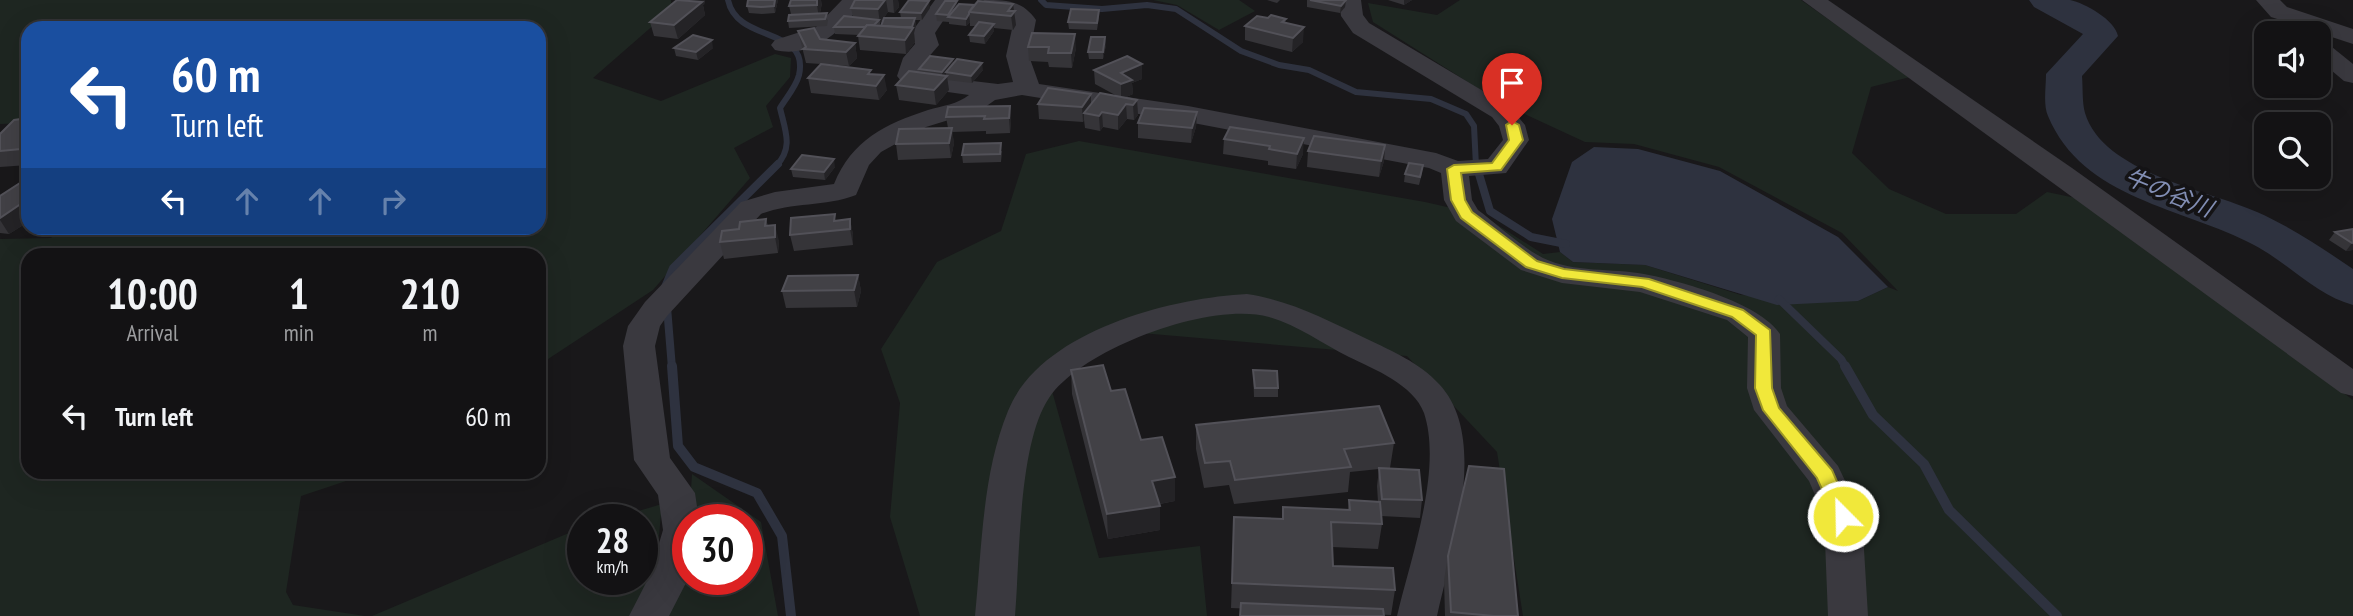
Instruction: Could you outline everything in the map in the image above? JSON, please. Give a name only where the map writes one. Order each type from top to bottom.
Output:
[{"type":"street","points":[[790,44],[823,36],[844,15],[853,0]]},
{"type":"street","points":[[946,0],[923,33],[927,45],[915,58],[909,76],[914,81],[995,91],[1028,86],[1045,94],[1188,114],[1436,161],[1467,170],[1496,167],[1516,140],[1512,125],[1501,112],[1361,28],[1352,16],[1350,0]]},
{"type":"street","points":[[994,0],[1019,12],[1025,20],[1016,46],[1016,59],[1028,86]]},
{"type":"street","points":[[1813,0],[2072,181],[2353,385]]},
{"type":"street","points":[[2273,6],[2289,21]]},
{"type":"street","points":[[2273,6],[2353,37]]},
{"type":"street","points":[[2331,58],[2353,76]]},
{"type":"street","points":[[649,616],[669,577],[682,530],[676,493],[652,460],[639,346],[644,326],[666,298],[751,208],[766,200],[833,195],[846,189],[856,163],[872,146],[917,122],[972,105],[995,91]]},
{"type":"street","points":[[1467,170],[1458,200],[1466,215],[1531,264],[1562,274],[1644,283],[1738,313],[1764,334],[1764,388],[1771,410],[1825,475],[1843,516],[1849,616]]},
{"type":"street","points":[[995,616],[1013,441],[1036,390],[1072,359],[1144,323],[1205,305],[1238,302],[1273,308],[1374,355],[1419,383],[1441,411],[1448,437],[1441,498],[1416,616]]},
{"type":"shaded area","points":[[0,0],[671,0],[672,9],[593,78],[661,101],[775,54],[791,58],[790,77],[766,106],[773,127],[734,148],[750,178],[653,290],[546,360],[546,248],[21,248],[21,479],[352,479],[301,496],[286,592],[293,605],[365,616],[0,616],[0,239],[51,238],[54,235],[546,235],[546,21],[21,21],[21,123],[0,124]]},
{"type":"shaded area","points":[[1153,0],[1239,0],[1255,11],[1219,30],[1177,5]]},
{"type":"shaded area","points":[[1460,0],[1801,0],[1910,77],[1871,87],[1852,153],[1889,189],[1946,214],[2016,214],[2047,192],[2085,200],[2353,400],[2353,616],[1523,616],[1497,452],[1407,356],[1106,330],[1045,366],[1099,558],[1200,546],[1207,616],[920,616],[890,517],[900,403],[881,349],[937,262],[1001,231],[1026,154],[1079,141],[1425,202],[1482,215],[1543,254],[1560,252],[1573,262],[1645,265],[1741,295],[1858,301],[1888,287],[1898,291],[1842,233],[1719,167],[1634,144],[1585,142],[1501,103],[1373,22],[1368,3],[1437,15]]},
{"type":"shaded area","points":[[692,474],[735,504],[690,504]]},
{"type":"shaded area","points":[[662,504],[658,546],[658,505]]},
{"type":"shaded area","points":[[763,533],[778,616],[665,616],[678,595],[763,595]]},
{"type":"shaded area","points":[[567,534],[567,595],[642,595],[631,616],[372,616]]},
{"type":"water","points":[[1594,147],[1638,149],[1720,171],[1838,237],[1888,287],[1858,301],[1777,305],[1645,265],[1573,262],[1560,252],[1552,219],[1572,162]]},
{"type":"building","points":[[677,0],[702,2],[674,25],[650,22]]},
{"type":"building","points":[[748,0],[775,0],[774,6],[761,7],[747,6]]},
{"type":"building","points":[[791,0],[817,0],[817,5],[789,6]]},
{"type":"building","points":[[855,0],[885,0],[878,9],[851,8]]},
{"type":"building","points":[[909,0],[929,1],[921,13],[900,12]]},
{"type":"building","points":[[1310,0],[1346,0],[1341,6]]},
{"type":"building","points":[[945,1],[957,1],[948,15],[936,14]]},
{"type":"building","points":[[978,1],[1013,4],[1008,11],[1015,11],[1011,16],[969,12]]},
{"type":"building","points":[[959,4],[974,5],[966,19],[948,17]]},
{"type":"building","points":[[1071,9],[1099,10],[1097,23],[1068,22]]},
{"type":"building","points":[[827,13],[825,19],[788,21],[789,15]]},
{"type":"building","points":[[1271,15],[1286,19],[1282,22],[1304,27],[1293,38],[1245,26],[1257,16],[1268,18]]},
{"type":"building","points":[[844,16],[879,20],[874,25],[865,27],[834,27]]},
{"type":"building","points":[[884,18],[915,18],[912,27],[903,27],[881,26]]},
{"type":"building","points":[[979,22],[994,24],[984,36],[969,35]]},
{"type":"building","points":[[867,25],[913,28],[905,40],[858,36]]},
{"type":"building","points":[[814,28],[820,39],[855,43],[846,52],[803,49],[806,47],[798,31]]},
{"type":"building","points":[[1032,33],[1075,34],[1071,53],[1048,53],[1049,47],[1028,47]]},
{"type":"building","points":[[693,35],[712,40],[696,52],[674,48]]},
{"type":"building","points":[[1091,37],[1105,37],[1103,52],[1088,52]]},
{"type":"building","points":[[930,56],[953,59],[942,72],[919,69]]},
{"type":"building","points":[[1127,56],[1142,64],[1121,73],[1132,80],[1121,84],[1094,70]]},
{"type":"building","points":[[957,59],[982,63],[971,76],[946,72]]},
{"type":"building","points":[[821,64],[871,70],[868,74],[884,75],[876,86],[808,78]]},
{"type":"building","points":[[909,71],[947,76],[934,90],[896,85]]},
{"type":"building","points":[[1048,88],[1091,94],[1082,107],[1038,104]]},
{"type":"building","points":[[1100,93],[1137,100],[1133,105],[1126,104],[1118,115],[1102,112],[1099,116],[1084,113]]},
{"type":"building","points":[[1010,106],[1009,118],[946,117],[948,107]]},
{"type":"building","points":[[1144,108],[1197,112],[1192,128],[1138,123]]},
{"type":"building","points":[[21,119],[21,149],[0,151],[0,134],[14,120]]},
{"type":"building","points":[[1230,127],[1304,138],[1297,154],[1269,149],[1270,146],[1224,139]]},
{"type":"building","points":[[952,128],[949,143],[896,144],[899,129]]},
{"type":"building","points":[[1314,136],[1385,145],[1381,161],[1308,151]]},
{"type":"building","points":[[1001,143],[1000,154],[962,155],[964,144]]},
{"type":"building","points":[[802,155],[834,159],[824,172],[791,169]]},
{"type":"building","points":[[1409,163],[1423,165],[1420,177],[1405,174]]},
{"type":"building","points":[[21,183],[21,204],[0,218],[0,196]]},
{"type":"building","points":[[835,214],[834,221],[850,219],[850,229],[790,235],[791,218]]},
{"type":"building","points":[[766,219],[765,226],[775,225],[775,237],[720,242],[722,231],[739,229],[740,222]]},
{"type":"building","points":[[2353,229],[2352,243],[2335,232]]},
{"type":"building","points":[[858,275],[854,290],[782,291],[788,276]]},
{"type":"building","points":[[1103,365],[1111,391],[1125,389],[1141,440],[1162,437],[1175,477],[1152,481],[1160,506],[1107,514],[1071,370]]},
{"type":"building","points":[[1253,370],[1277,371],[1278,388],[1255,388]]},
{"type":"building","points":[[1379,406],[1394,443],[1344,449],[1351,467],[1235,480],[1230,461],[1205,463],[1196,425]]},
{"type":"building","points":[[1469,466],[1504,469],[1518,616],[1451,612],[1448,556]]},
{"type":"building","points":[[1379,468],[1419,470],[1422,500],[1382,499]]},
{"type":"building","points":[[1349,500],[1380,502],[1382,524],[1331,522],[1333,566],[1393,568],[1395,590],[1232,583],[1234,517],[1283,519],[1283,507],[1350,510]]},
{"type":"building","points":[[1241,603],[1383,609],[1384,616],[1240,616]]},
{"type":"waterway","points":[[728,0],[734,14],[744,23],[784,41],[794,49],[799,60],[798,79],[780,108],[787,139],[785,152],[776,166]]},
{"type":"waterway","points":[[1041,0],[1046,5],[1102,9],[1147,5],[1176,9],[1241,51],[1279,65],[1309,70],[1356,92],[1431,99],[1466,114],[1474,126],[1476,166]]},
{"type":"waterway","name":"牛の谷川","points":[[2046,0],[2100,30],[2101,36],[2064,74],[2066,114],[2085,146],[2118,173],[2150,189],[2240,220],[2292,247],[2353,291]]},
{"type":"waterway","points":[[1476,164],[1490,211],[1531,237],[1566,244]]},
{"type":"waterway","points":[[665,287],[673,268],[776,166]]},
{"type":"waterway","points":[[1779,299],[1841,359],[1846,368]]},
{"type":"waterway","points":[[667,307],[672,368]]},
{"type":"waterway","points":[[672,366],[678,446],[694,467],[757,493],[782,536],[791,616]]},
{"type":"waterway","points":[[1845,366],[1873,415],[1924,464],[1949,510],[2057,616]]},
{"type":"route","points":[[1512,125],[1516,140],[1496,167],[1482,170],[1454,169],[1458,200],[1466,215],[1531,264],[1562,274],[1644,283],[1738,313],[1764,334],[1764,388],[1771,410],[1825,475],[1843,516]]}]
